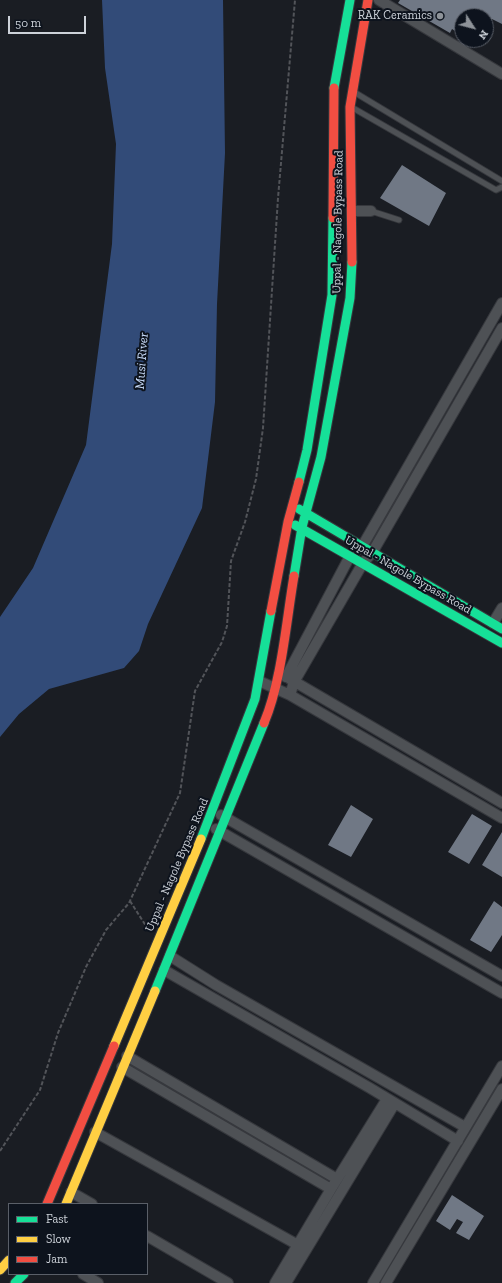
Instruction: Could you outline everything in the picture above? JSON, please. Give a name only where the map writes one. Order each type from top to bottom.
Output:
[{"type":"street","name":"Uppal - Nagole Bypass Road","points":[[47,1203],[213,811],[246,728],[259,681],[288,522],[313,416],[332,295],[333,96],[350,0]]},
{"type":"street","name":"Uppal - Nagole Bypass Road","points":[[66,1203],[227,818],[269,712],[275,689],[286,677],[302,528],[321,457],[350,298],[352,211],[350,107],[368,0]]},
{"type":"street","points":[[379,0],[502,74]]},
{"type":"street","points":[[352,211],[370,211]]},
{"type":"street","points":[[290,695],[286,677],[350,556],[363,545],[502,303]]},
{"type":"street","points":[[286,677],[363,563],[372,553],[502,328]]},
{"type":"street","name":"Uppal - Nagole Bypass Road","points":[[293,505],[363,545],[372,553],[502,628]]},
{"type":"street","name":"Uppal - Nagole Bypass Road","points":[[288,522],[302,528],[502,643]]},
{"type":"street","points":[[493,623],[502,608]]},
{"type":"street","points":[[286,677],[502,803]]},
{"type":"street","points":[[259,681],[301,701],[502,818]]},
{"type":"street","points":[[301,701],[325,700]]},
{"type":"street","points":[[213,811],[502,976]]},
{"type":"street","points":[[207,824],[502,993]]},
{"type":"street","points":[[170,956],[216,985],[465,1127]]},
{"type":"street","points":[[164,970],[458,1141]]},
{"type":"street","points":[[127,1056],[337,1179]]},
{"type":"street","points":[[373,1283],[502,1066]]},
{"type":"street","points":[[122,1067],[331,1188]]},
{"type":"street","points":[[386,1283],[502,1089]]},
{"type":"street","points":[[275,1283],[331,1188],[391,1101]]},
{"type":"street","points":[[286,1283],[391,1101]]},
{"type":"street","points":[[96,1132],[298,1245]]},
{"type":"street","points":[[71,1192],[90,1203]]},
{"type":"street","points":[[148,1237],[228,1283]]},
{"type":"street","points":[[0,1270],[8,1261]]},
{"type":"street","points":[[15,1283],[23,1275]]},
{"type":"street","points":[[85,1275],[98,1283]]},
{"type":"lane","points":[[352,91],[502,181]]},
{"type":"lane","points":[[350,107],[496,190],[502,187]]},
{"type":"lane","points":[[370,211],[399,220]]},
{"type":"path","points":[[0,1152],[40,1090],[58,1032],[86,967],[106,930],[130,901],[180,793],[195,691],[222,642],[227,626],[231,561],[245,522],[256,479],[263,428],[278,198],[295,0]]},
{"type":"path","points":[[130,901],[146,926],[159,937]]},
{"type":"water","name":"Musi River","points":[[102,0],[223,0],[225,153],[217,304],[215,402],[202,508],[148,624],[139,651],[124,668],[49,689],[19,714],[0,737],[0,617],[33,568],[86,445],[112,244],[116,144],[105,68]]},
{"type":"building","name":"RAK Ceramics","points":[[400,0],[502,0],[502,24],[494,20],[494,8],[454,8],[454,30],[452,29],[450,33],[398,3]]},
{"type":"building","points":[[402,165],[446,193],[429,226],[380,198]]},
{"type":"building","points":[[351,805],[373,819],[351,857],[328,845]]},
{"type":"building","points":[[472,814],[492,826],[469,864],[448,852]]},
{"type":"building","points":[[502,832],[502,877],[482,865]]},
{"type":"building","points":[[494,901],[502,907],[502,935],[491,952],[470,940]]},
{"type":"building","points":[[452,1195],[484,1216],[469,1240],[456,1233],[463,1222],[457,1219],[450,1230],[436,1221]]},
{"type":"traffic: fast","points":[[334,88],[350,0]]},
{"type":"traffic: fast","points":[[299,482],[307,450],[332,295],[333,218]]},
{"type":"traffic: fast","points":[[294,576],[302,527],[321,457],[350,298],[352,262]]},
{"type":"traffic: fast","points":[[299,509],[502,629]]},
{"type":"traffic: fast","points":[[295,525],[502,643]]},
{"type":"traffic: fast","points":[[201,839],[255,699],[271,611]]},
{"type":"traffic: fast","points":[[155,991],[264,723]]},
{"type":"traffic: fast","points":[[15,1283],[23,1275]]},
{"type":"traffic: slow","points":[[114,1046],[201,839]]},
{"type":"traffic: slow","points":[[66,1203],[155,991]]},
{"type":"traffic: slow","points":[[0,1270],[8,1261]]},
{"type":"traffic: jam","points":[[352,262],[350,107],[368,0]]},
{"type":"traffic: jam","points":[[333,218],[334,88]]},
{"type":"traffic: jam","points":[[271,611],[288,522],[299,482]]},
{"type":"traffic: jam","points":[[264,723],[275,688],[283,651],[294,576]]},
{"type":"traffic: jam","points":[[47,1203],[114,1046]]},
{"type":"place","name":"RAK Ceramics","points":[[440,16]]}]
